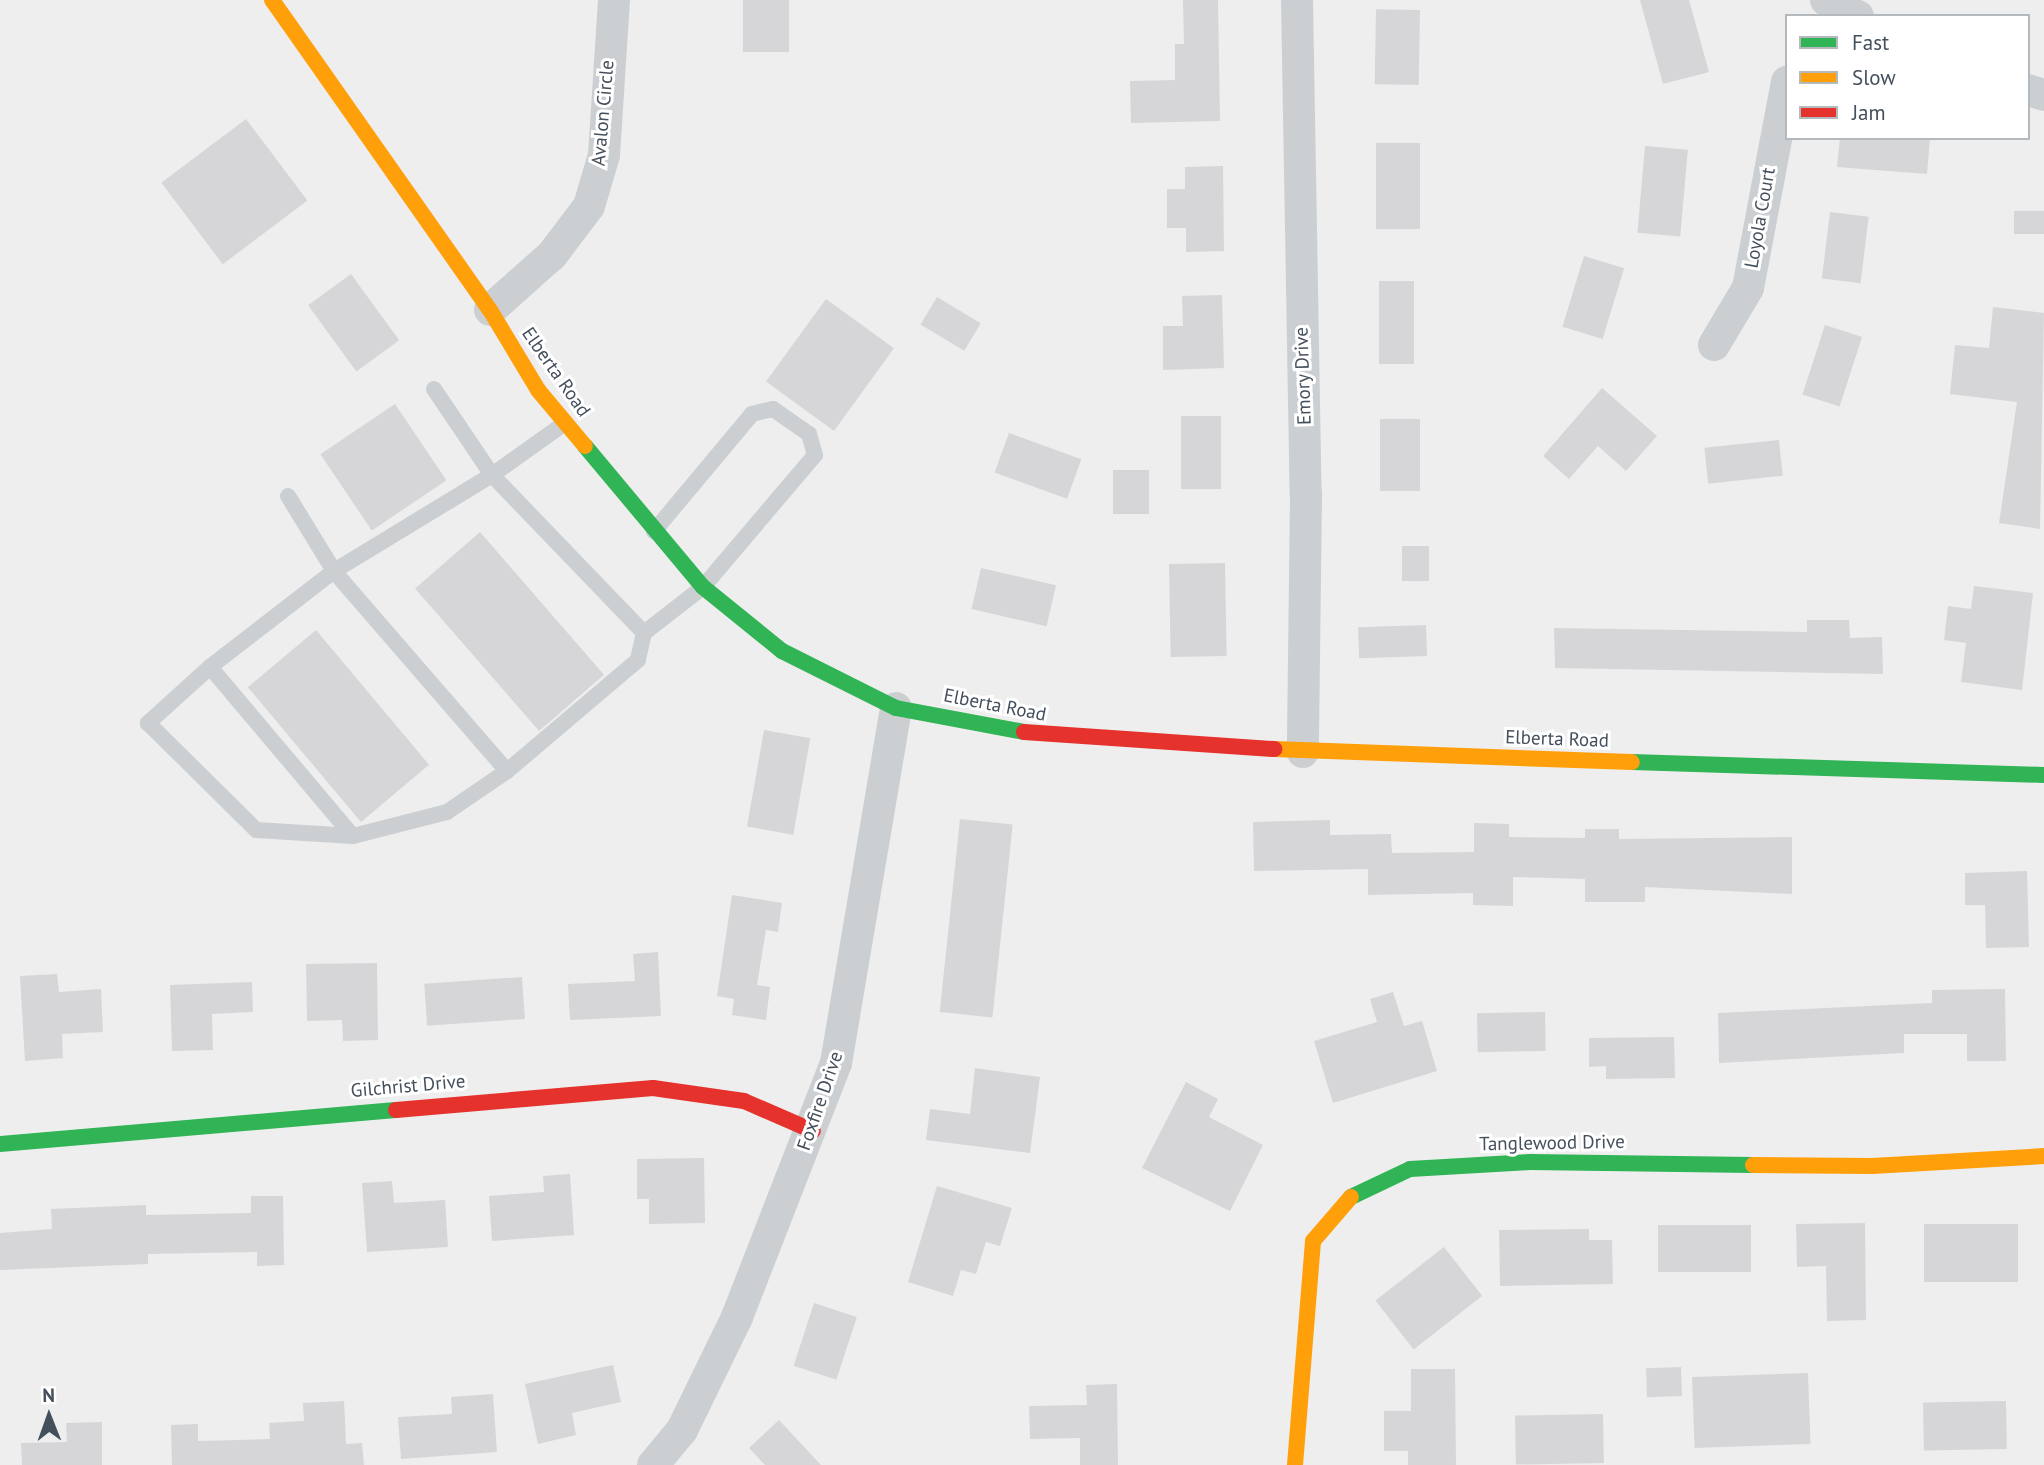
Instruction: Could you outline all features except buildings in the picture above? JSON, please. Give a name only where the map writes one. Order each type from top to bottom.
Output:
[{"type":"street","name":"Elberta Road","points":[[272,0],[490,310],[565,423],[703,587],[782,651],[896,708],[1051,737],[1191,740],[1303,752],[2044,775]]},
{"type":"street","name":"Avalon Circle","points":[[490,310],[552,255],[589,206],[604,155],[614,0]]},
{"type":"street","name":"Emory Drive","points":[[1297,0],[1306,494],[1303,752]]},
{"type":"street","points":[[1826,0],[1854,14]]},
{"type":"street","name":"Loyola Court","points":[[1714,345],[1748,288],[1785,93]]},
{"type":"street","name":"Foxfire Drive","points":[[653,1465],[682,1430],[737,1317],[813,1131],[836,1063],[896,708]]},
{"type":"street","name":"Gilchrist Drive","points":[[0,1144],[653,1088],[744,1101],[813,1131]]},
{"type":"street","name":"Tanglewood Drive","points":[[1295,1465],[1313,1241],[1345,1200],[1410,1169],[1530,1162],[1872,1167],[2044,1156]]},
{"type":"lane","points":[[434,389],[492,475],[644,633]]},
{"type":"lane","points":[[565,423],[492,475],[334,571],[210,667],[148,723],[256,830],[353,836],[447,812],[507,771],[638,660],[644,633],[703,587],[815,455],[809,435],[773,410],[752,414],[654,531]]},
{"type":"lane","points":[[289,496],[334,571],[507,771]]},
{"type":"lane","points":[[210,667],[353,836]]},
{"type":"traffic: fast","points":[[585,446],[703,587],[782,651],[896,708],[1024,732]]},
{"type":"traffic: fast","points":[[1632,762],[2044,775]]},
{"type":"traffic: fast","points":[[0,1144],[396,1110]]},
{"type":"traffic: fast","points":[[1351,1197],[1410,1169],[1530,1162],[1753,1165]]},
{"type":"traffic: slow","points":[[272,0],[490,310],[538,390],[585,446]]},
{"type":"traffic: slow","points":[[1274,749],[1632,762]]},
{"type":"traffic: slow","points":[[1753,1165],[1872,1166],[2044,1156]]},
{"type":"traffic: slow","points":[[1295,1465],[1313,1241],[1351,1197]]},
{"type":"traffic: jam","points":[[1024,732],[1274,749]]},
{"type":"traffic: jam","points":[[396,1110],[653,1088],[744,1101],[813,1131]]}]
